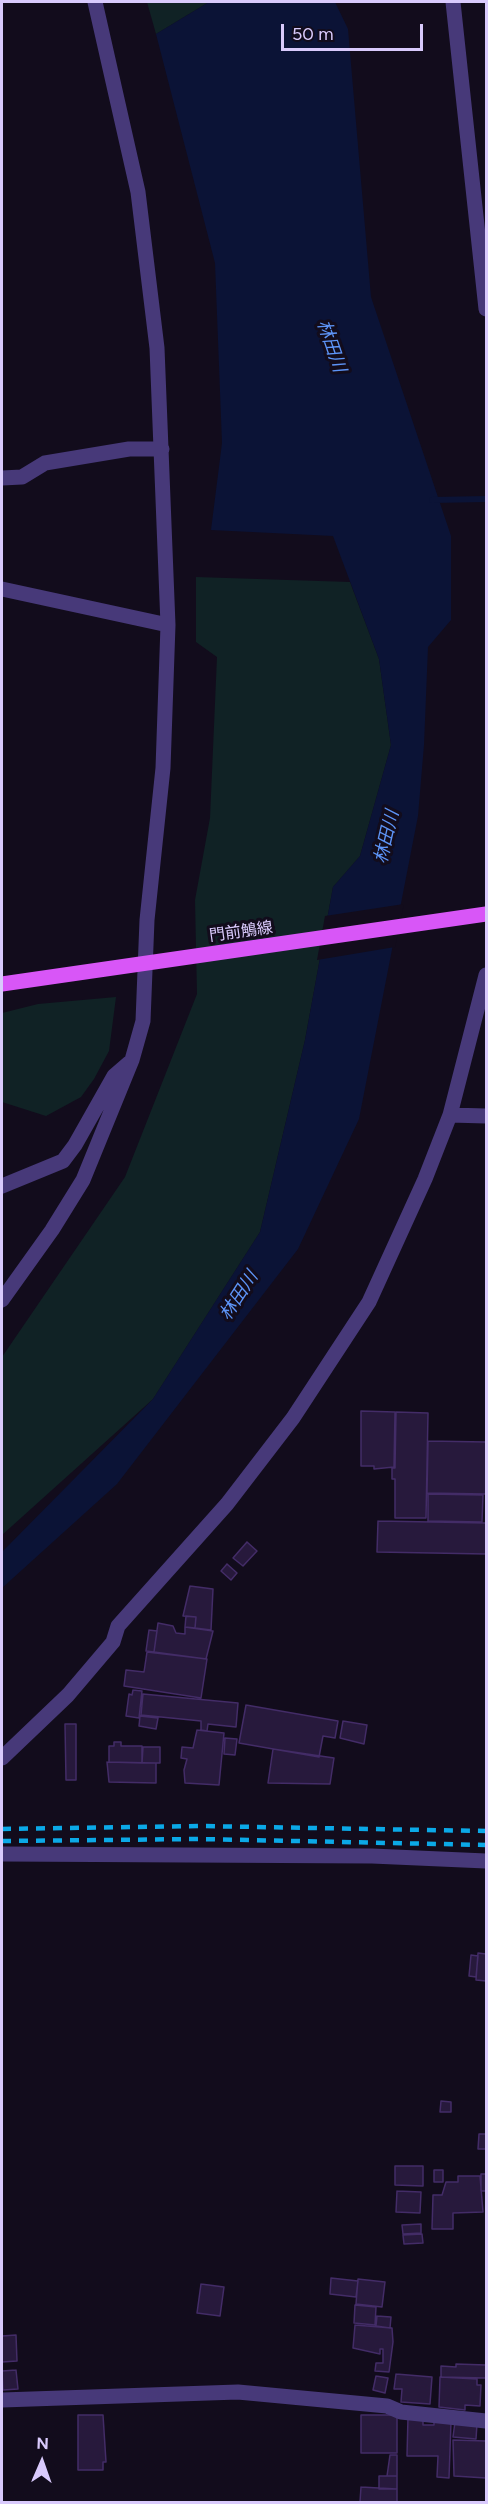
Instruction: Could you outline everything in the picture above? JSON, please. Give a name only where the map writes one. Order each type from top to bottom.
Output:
[{"type":"main road","name":"門前鵤線","points":[[2,984],[486,914]]},
{"type":"street","points":[[2,1300],[52,1230],[83,1180],[132,1060],[143,1021],[152,963],[147,920],[163,768],[168,625],[158,348],[138,192],[95,2]]},
{"type":"street","points":[[453,2],[486,309]]},
{"type":"street","points":[[2,478],[22,477],[45,463],[129,449],[162,449]]},
{"type":"street","points":[[2,589],[168,625]]},
{"type":"street","points":[[2,1758],[68,1695],[113,1642],[118,1626],[227,1504],[293,1418],[369,1302],[425,1179],[450,1115],[486,975]]},
{"type":"street","points":[[2,1186],[63,1161],[107,1092],[114,1076],[132,1060]]},
{"type":"street","points":[[450,1115],[486,1116]]},
{"type":"street","points":[[2,1854],[372,1856],[486,1861]]},
{"type":"street","points":[[2,2400],[238,2392],[387,2406],[401,2412],[486,2421]]},
{"type":"shaded area","points":[[147,2],[209,2],[156,34]]},
{"type":"shaded area","points":[[196,577],[350,582],[379,659],[391,745],[360,856],[333,887],[305,1040],[260,1232],[153,1399],[2,1535],[2,1357],[125,1177],[197,994],[195,900],[210,818],[217,657],[196,642]]},
{"type":"shaded area","points":[[116,997],[109,1051],[81,1097],[46,1116],[2,1102],[2,1013],[38,1004]]},
{"type":"water","name":"林田川","points":[[209,2],[335,2],[348,29],[371,297],[451,536],[451,620],[428,647],[418,816],[359,1119],[298,1249],[117,1484],[2,1588],[2,1552],[153,1399],[260,1232],[305,1040],[333,887],[360,856],[391,745],[379,659],[333,536],[211,530],[222,443],[215,263],[156,34]]},
{"type":"pier","points":[[404,904],[395,947],[317,960],[325,916]]},
{"type":"building","points":[[361,1411],[395,1412],[394,1467],[374,1469],[374,1466],[361,1466]]},
{"type":"building","points":[[396,1412],[428,1413],[426,1518],[395,1518],[395,1479],[392,1479],[392,1468],[395,1468]]},
{"type":"building","points":[[428,1441],[486,1442],[486,1494],[427,1493]]},
{"type":"building","points":[[428,1494],[483,1495],[482,1522],[428,1521]]},
{"type":"building","points":[[378,1521],[486,1523],[486,1554],[377,1552]]},
{"type":"building","points":[[247,1542],[257,1551],[243,1566],[233,1558]]},
{"type":"building","points":[[227,1564],[237,1573],[231,1580],[221,1571]]},
{"type":"building","points":[[190,1586],[213,1589],[211,1630],[195,1628],[196,1617],[183,1616]]},
{"type":"building","points":[[186,1616],[196,1617],[195,1628],[185,1627]]},
{"type":"building","points":[[158,1623],[173,1626],[176,1633],[185,1634],[185,1627],[213,1631],[206,1659],[154,1652]]},
{"type":"building","points":[[149,1630],[157,1631],[154,1652],[146,1651]]},
{"type":"building","points":[[147,1652],[207,1659],[201,1698],[124,1686],[126,1670],[144,1672]]},
{"type":"building","points":[[133,1690],[142,1691],[139,1718],[126,1716],[129,1694],[132,1695]]},
{"type":"building","points":[[143,1694],[238,1703],[236,1727],[208,1724],[207,1731],[201,1730],[201,1721],[141,1715]]},
{"type":"building","points":[[246,1705],[338,1721],[335,1738],[323,1736],[319,1757],[239,1743]]},
{"type":"building","points":[[140,1716],[158,1718],[156,1729],[139,1726]]},
{"type":"building","points":[[343,1721],[367,1725],[364,1744],[340,1738]]},
{"type":"building","points":[[65,1724],[76,1724],[76,1780],[66,1780]]},
{"type":"building","points":[[197,1730],[224,1733],[219,1785],[185,1783],[184,1770],[187,1759],[181,1758],[182,1747],[193,1748]]},
{"type":"building","points":[[225,1738],[237,1739],[235,1755],[224,1754]]},
{"type":"building","points":[[114,1742],[121,1742],[121,1746],[142,1746],[142,1763],[109,1762],[109,1746],[114,1746]]},
{"type":"building","points":[[143,1747],[160,1747],[160,1763],[142,1763]]},
{"type":"building","points":[[273,1749],[334,1758],[330,1784],[268,1783]]},
{"type":"building","points":[[107,1762],[156,1763],[156,1783],[109,1782]]},
{"type":"building","points":[[478,1953],[486,1954],[486,1981],[476,1980]]},
{"type":"building","points":[[471,1955],[478,1956],[476,1977],[469,1976]]},
{"type":"building","points":[[441,2101],[451,2102],[451,2112],[440,2112]]},
{"type":"building","points":[[479,2134],[486,2134],[486,2149],[478,2149]]},
{"type":"building","points":[[395,2166],[423,2166],[423,2186],[395,2185]]},
{"type":"building","points":[[434,2170],[443,2170],[443,2182],[434,2182]]},
{"type":"building","points":[[481,2174],[486,2174],[486,2191],[481,2191]]},
{"type":"building","points":[[458,2176],[480,2176],[483,2212],[453,2213],[453,2229],[432,2229],[433,2195],[442,2195],[446,2182],[458,2182]]},
{"type":"building","points":[[397,2191],[421,2192],[420,2213],[396,2212]]},
{"type":"building","points":[[421,2224],[421,2233],[403,2234],[402,2225]]},
{"type":"building","points":[[422,2234],[423,2243],[404,2244],[403,2235]]},
{"type":"building","points":[[331,2278],[358,2281],[356,2297],[330,2294]]},
{"type":"building","points":[[358,2279],[385,2282],[382,2307],[356,2304]]},
{"type":"building","points":[[201,2284],[224,2287],[220,2316],[197,2313]]},
{"type":"building","points":[[355,2305],[376,2307],[375,2325],[354,2323]]},
{"type":"building","points":[[377,2316],[391,2317],[390,2328],[376,2326]]},
{"type":"building","points":[[355,2325],[392,2328],[393,2342],[389,2372],[375,2371],[376,2363],[383,2363],[383,2349],[380,2349],[380,2354],[353,2348]]},
{"type":"building","points":[[16,2335],[17,2361],[2,2362],[2,2336]]},
{"type":"building","points":[[456,2364],[486,2365],[486,2378],[441,2377],[441,2366],[456,2367]]},
{"type":"building","points":[[16,2370],[18,2389],[3,2390],[2,2371]]},
{"type":"building","points":[[396,2374],[432,2377],[430,2404],[401,2402],[402,2389],[394,2389]]},
{"type":"building","points":[[376,2376],[388,2378],[385,2393],[373,2390]]},
{"type":"building","points":[[440,2377],[477,2379],[477,2385],[481,2385],[480,2406],[465,2405],[465,2410],[439,2407]]},
{"type":"building","points":[[78,2415],[103,2415],[106,2462],[103,2462],[103,2470],[78,2470]]},
{"type":"building","points":[[361,2415],[397,2415],[397,2453],[361,2453]]},
{"type":"building","points":[[408,2417],[423,2418],[423,2425],[434,2425],[434,2420],[451,2422],[449,2478],[437,2477],[438,2456],[407,2456]]},
{"type":"building","points":[[455,2422],[477,2424],[476,2439],[453,2437]]},
{"type":"building","points":[[453,2440],[486,2441],[486,2478],[454,2476]]},
{"type":"building","points":[[390,2455],[397,2455],[397,2476],[387,2476]]},
{"type":"building","points":[[379,2476],[397,2476],[397,2489],[379,2489]]},
{"type":"building","points":[[361,2487],[397,2489],[397,2502],[360,2502]]},
{"type":"waterway","points":[[432,500],[486,499]]},
{"type":"railway","points":[[2,1829],[199,1826],[486,1831]]},
{"type":"railway","points":[[2,1841],[200,1839],[486,1845]]}]
